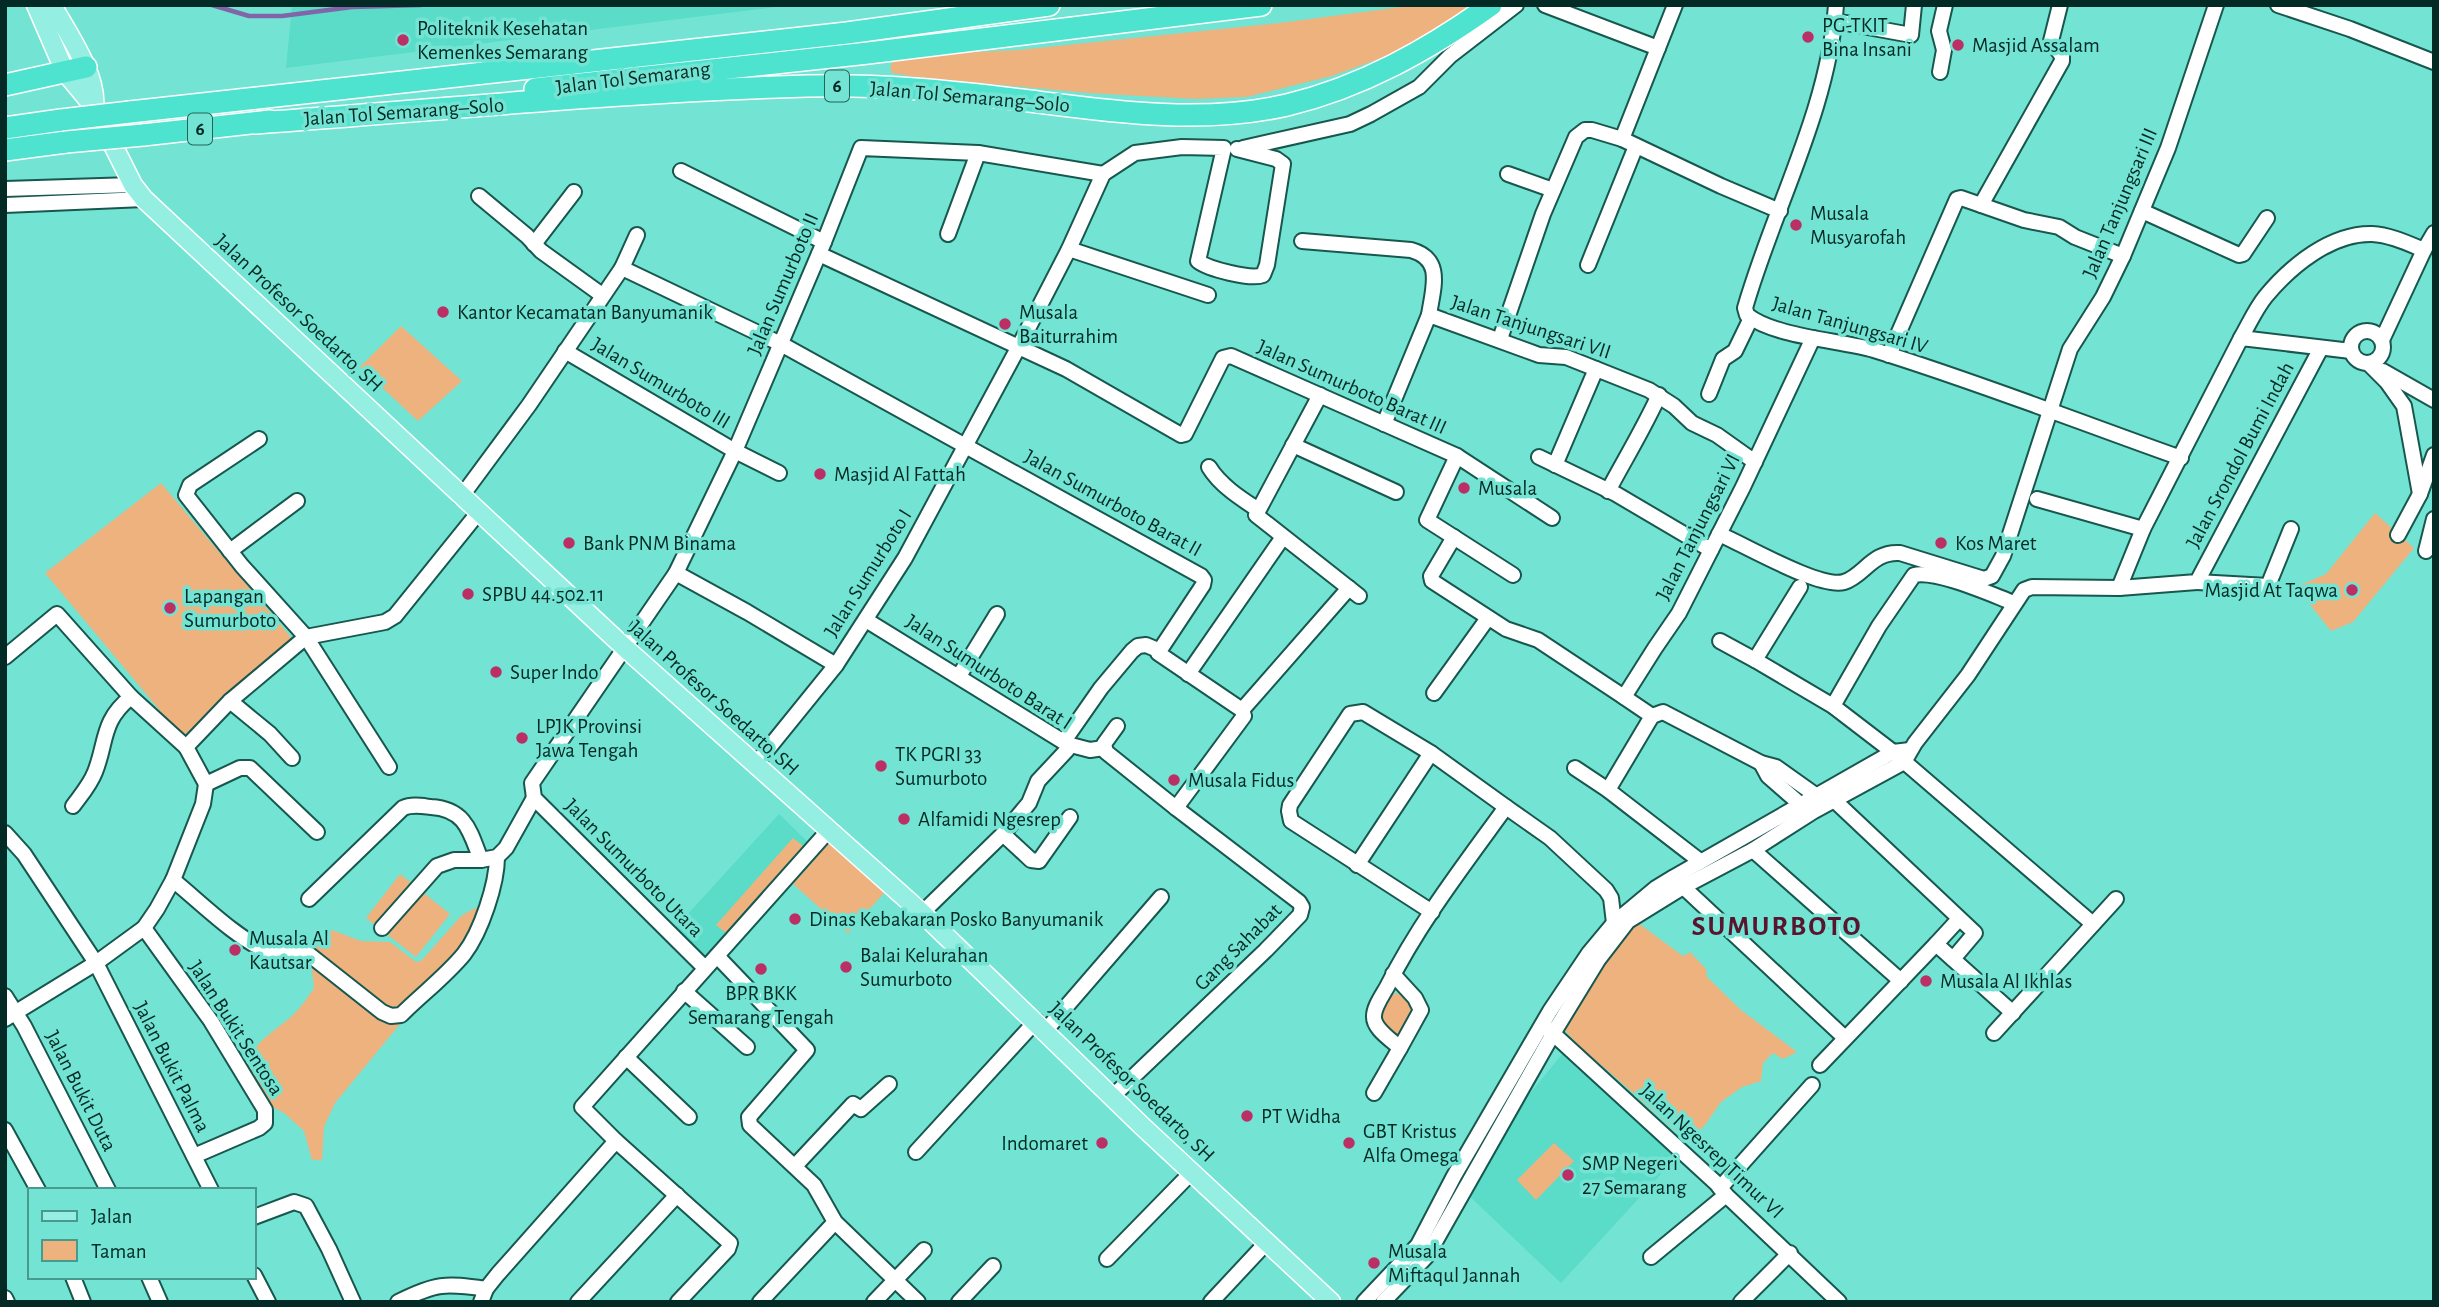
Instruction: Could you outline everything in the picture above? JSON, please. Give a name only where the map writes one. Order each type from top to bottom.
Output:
[{"type":"highway","name":"Jalan Tol Semarang","points":[[5,128],[820,36],[1049,5]]},
{"type":"highway","name":"Jalan Tol Semarang","points":[[5,150],[1261,5]]},
{"type":"highway","name":"Jalan Tol Semarang–Solo","points":[[256,123],[716,90],[809,86],[933,90],[1101,110],[1161,114],[1241,112],[1285,105],[1326,94],[1371,77],[1454,32],[1491,5]]},
{"type":"highway","points":[[5,85],[76,69]]},
{"type":"main road","points":[[36,5],[76,69]]},
{"type":"main road","points":[[52,5],[76,69]]},
{"type":"main road","name":"Jalan Profesor Soedarto, SH","points":[[76,69],[138,192],[478,513],[922,913],[1331,1302]]},
{"type":"street","points":[[1231,148],[1349,124],[1371,114],[1419,87],[1450,56],[1516,5]]},
{"type":"street","points":[[1545,5],[1658,48]]},
{"type":"street","points":[[1622,139],[1675,5]]},
{"type":"street","name":"Jalan Tanjungsari IV","points":[[1836,5],[1822,89],[1780,211],[1758,265],[1745,308],[1747,315],[1813,338],[1889,355],[2051,413]]},
{"type":"street","points":[[1835,21],[1911,35],[1914,5]]},
{"type":"street","points":[[1940,72],[1944,50],[1939,31],[1945,5]]},
{"type":"street","points":[[1981,205],[2062,61],[2051,42],[2060,5]]},
{"type":"street","name":"Jalan Tanjungsari III","points":[[1719,534],[1795,570],[1834,582],[1848,581],[1863,567],[1892,553],[1984,579],[1989,578],[1998,568],[2003,556],[2070,349],[2103,297],[2123,256],[2168,148],[2216,5]]},
{"type":"street","points":[[2278,5],[2350,29],[2434,62]]},
{"type":"street","points":[[1500,339],[1553,190],[1580,133],[1592,130],[1622,139],[1780,211]]},
{"type":"street","points":[[1103,174],[1135,153],[1182,146],[1231,148],[1281,162],[1283,166],[1267,265],[1263,275],[1255,278],[1207,266],[1198,261],[1231,148]]},
{"type":"street","points":[[1588,265],[1636,146]]},
{"type":"street","name":"Jalan Sumurboto II","points":[[624,647],[676,573],[735,451],[822,248],[861,148],[978,153],[1103,174]]},
{"type":"street","points":[[948,233],[978,153]]},
{"type":"street","points":[[681,171],[822,248],[1018,348]]},
{"type":"street","name":"Jalan Sumurboto I","points":[[755,765],[836,665],[905,558],[1018,348],[1069,249],[1103,174]]},
{"type":"street","points":[[1508,174],[1553,190]]},
{"type":"street","points":[[5,189],[138,192]]},
{"type":"street","points":[[5,205],[138,192]]},
{"type":"street","points":[[534,244],[574,192]]},
{"type":"street","points":[[479,196],[549,258],[602,295]]},
{"type":"street","points":[[1889,355],[1955,201],[1961,198],[2024,220],[2059,227],[2075,237],[2123,256]]},
{"type":"street","points":[[2142,211],[2239,255],[2243,254],[2267,218]]},
{"type":"street","points":[[2372,361],[2383,351],[2382,340],[2434,233]]},
{"type":"street","name":"Jalan Sumurboto III","points":[[461,497],[622,268],[636,235]]},
{"type":"street","points":[[2119,588],[2143,529],[2181,458],[2188,438],[2265,297],[2314,253],[2339,239],[2380,235],[2424,250]]},
{"type":"street","points":[[1302,242],[1410,250],[1423,254],[1429,259],[1433,269],[1429,315]]},
{"type":"street","points":[[1069,249],[1208,295]]},
{"type":"street","points":[[622,268],[781,344],[966,445]]},
{"type":"street","name":"Jalan Tanjungsari VII","points":[[1384,424],[1429,315],[1539,355],[1560,355],[1658,395],[1692,423],[1717,435],[1755,462]]},
{"type":"street","points":[[1709,394],[1723,359],[1735,351],[1751,318]]},
{"type":"street","points":[[2351,351],[2351,341],[2358,332],[2369,330],[2382,340]]},
{"type":"street","name":"Jalan Tanjungsari VI","points":[[1625,697],[1679,614],[1813,338]]},
{"type":"street","name":"Jalan Srondol Bumi Indah","points":[[2241,338],[2351,351],[2357,360],[2372,361],[2434,389]]},
{"type":"street","name":"Jalan Sumurboto Barat III","points":[[1018,348],[1084,378],[1182,435],[1223,358],[1236,358],[1457,456],[1552,518]]},
{"type":"street","name":"Jalan Srondol Bumi Indah","points":[[2197,582],[2321,348]]},
{"type":"street","name":"Jalan Sumurboto III","points":[[565,351],[735,451],[779,473]]},
{"type":"street","name":"Jalan Srondol Bumi Indah","points":[[2372,361],[2434,400]]},
{"type":"street","name":"Jalan Srondol Bumi Indah","points":[[2372,361],[2404,406],[2420,494]]},
{"type":"street","points":[[1555,465],[1596,369]]},
{"type":"street","points":[[1608,491],[1658,395]]},
{"type":"street","points":[[1175,808],[1243,719],[1242,710],[1354,592],[1258,517],[1258,509],[1320,396]]},
{"type":"street","points":[[2051,413],[2181,458]]},
{"type":"street","points":[[258,439],[190,485],[186,490],[187,495],[230,551],[306,637],[389,767]]},
{"type":"street","name":"Jalan Sumurboto Barat II","points":[[966,445],[1202,576],[1203,585],[1158,650]]},
{"type":"street","points":[[1293,445],[1396,492]]},
{"type":"street","points":[[1457,456],[1427,520],[1513,575]]},
{"type":"street","points":[[2398,535],[2409,521],[2434,456]]},
{"type":"street","points":[[1539,457],[1608,491],[1711,550]]},
{"type":"street","points":[[1209,467],[1226,487],[1258,509]]},
{"type":"street","points":[[2037,499],[2143,529]]},
{"type":"street","points":[[230,551],[298,501]]},
{"type":"street","points":[[186,747],[230,701],[306,637],[385,622],[395,616],[478,513]]},
{"type":"street","points":[[2409,521],[2431,524],[2426,551]]},
{"type":"street","name":"Jalan Srondol Bumi Indah","points":[[1593,957],[1631,918],[1678,882],[1700,861],[1826,800],[1907,756],[1968,675],[2020,593],[2032,587],[2119,588],[2197,582],[2268,586],[2291,529]]},
{"type":"street","points":[[1188,674],[1283,537]]},
{"type":"street","points":[[1454,537],[1432,576],[1432,581],[1506,629],[1538,640],[1652,716],[1667,713],[1761,763],[1776,767],[1826,800],[1974,931],[1976,935],[1953,959]]},
{"type":"street","points":[[676,573],[836,665]]},
{"type":"street","points":[[1833,706],[1879,626],[1914,575],[1920,573],[1951,580],[2014,603]]},
{"type":"street","points":[[1755,660],[1800,587]]},
{"type":"street","points":[[5,657],[57,614],[131,697],[186,747],[206,784],[197,822],[173,880],[144,928],[96,963],[11,1016]]},
{"type":"street","points":[[959,676],[997,614]]},
{"type":"street","points":[[1434,693],[1488,618]]},
{"type":"street","name":"Jalan Sumurboto Barat I","points":[[866,620],[1066,743],[1066,750],[1037,783],[1029,803],[1003,834],[922,913]]},
{"type":"street","points":[[1720,641],[1833,706],[1893,751],[1907,756],[2093,923]]},
{"type":"street","points":[[1117,726],[1104,748],[1090,750],[1066,743],[1101,688],[1138,646],[1146,645],[1158,650],[1159,655],[1242,710]]},
{"type":"street","name":"Jalan Sumurboto Utara","points":[[496,857],[506,848],[534,798],[532,783],[624,647]]},
{"type":"street","points":[[73,806],[96,771],[106,728],[131,697]]},
{"type":"street","points":[[230,701],[270,734],[292,758]]},
{"type":"street","points":[[1432,912],[1292,821],[1290,806],[1350,714],[1363,712],[1431,753],[1550,838],[1606,890],[1611,898],[1614,923]]},
{"type":"street","points":[[1608,790],[1652,716]]},
{"type":"street","name":"Gang Sahabat","points":[[1104,748],[1175,808],[1302,907],[1300,915],[1257,960],[1112,1096]]},
{"type":"street","name":"Jalan Srondol Bumi Indah","points":[[1826,800],[1893,751]]},
{"type":"street","points":[[1357,865],[1431,753]]},
{"type":"street","points":[[1761,763],[1768,776],[1806,809]]},
{"type":"street","points":[[206,784],[240,768],[250,768],[317,832]]},
{"type":"street","points":[[1576,768],[1700,861]]},
{"type":"street","name":"Jalan Sumurboto Utara","points":[[534,798],[705,968]]},
{"type":"street","points":[[309,899],[403,807],[410,805],[443,807],[462,819],[481,860]]},
{"type":"street","points":[[1400,1048],[1376,1026],[1376,1008],[1393,974],[1432,912],[1506,807]]},
{"type":"street","name":"Jalan Srondol Bumi Indah","points":[[1372,1301],[1435,1230],[1548,1028],[1614,923],[1656,888],[1678,882],[1753,850],[1806,809]]},
{"type":"street","points":[[1003,834],[1031,860],[1039,861],[1070,817]]},
{"type":"street","points":[[678,1302],[728,1249],[730,1243],[582,1107],[829,831]]},
{"type":"street","name":"Jalan Bukit Palma","points":[[5,833],[24,854],[96,963],[210,1188]]},
{"type":"street","points":[[1753,850],[1900,981]]},
{"type":"street","points":[[173,880],[246,938],[269,952],[306,952],[382,1013],[391,1016],[401,1015],[464,954],[494,883],[496,857],[454,860],[437,866],[382,928]]},
{"type":"street","points":[[1678,882],[1845,1038]]},
{"type":"street","points":[[916,1152],[1041,1026],[1161,897]]},
{"type":"street","points":[[1994,1034],[2116,899]]},
{"type":"street","points":[[1820,1065],[1959,919]]},
{"type":"street","name":"Jalan Bukit Sentosa","points":[[144,928],[226,1042],[267,1117],[259,1128],[194,1156]]},
{"type":"street","points":[[1936,944],[2013,1013]]},
{"type":"street","points":[[717,956],[807,1050],[748,1121],[814,1185],[835,1222],[918,1302]]},
{"type":"street","points":[[1374,1093],[1421,1010],[1415,998],[1393,974]]},
{"type":"street","points":[[684,991],[747,1047]]},
{"type":"street","name":"Jalan Bukit Duta","points":[[5,996],[11,1016],[107,1188]]},
{"type":"street","name":"Jalan Ngesrep Timur VI","points":[[1548,1028],[1839,1302]]},
{"type":"street","points":[[626,1057],[689,1118]]},
{"type":"street","points":[[795,1166],[853,1104],[861,1109],[889,1084]]},
{"type":"street","points":[[1651,1257],[1723,1191],[1812,1084]]},
{"type":"street","points":[[5,1130],[37,1188]]},
{"type":"street","points":[[398,1302],[439,1284],[483,1295],[544,1219],[616,1141]]},
{"type":"street","points":[[1107,1259],[1192,1172]]},
{"type":"street","points":[[578,1302],[677,1195]]},
{"type":"street","points":[[256,1216],[294,1202],[306,1206],[329,1248],[353,1302]]},
{"type":"street","points":[[760,1302],[835,1222]]},
{"type":"street","points":[[1211,1302],[1267,1242]]},
{"type":"street","points":[[874,1302],[924,1250]]},
{"type":"street","points":[[1741,1302],[1790,1253]]},
{"type":"street","points":[[959,1302],[993,1266]]},
{"type":"street","points":[[75,1279],[83,1302]]},
{"type":"street","points":[[150,1279],[160,1302]]},
{"type":"street","points":[[256,1279],[268,1302]]},
{"type":"shaded area","name":"Politeknik Kesehatan Kemenkes Semarang","points":[[292,5],[792,5],[286,68]]},
{"type":"shaded area","points":[[779,814],[810,844],[706,957],[675,928]]},
{"type":"shaded area","name":"SMP Negeri 27 Semarang","points":[[1563,1053],[1676,1158],[1561,1283],[1466,1193],[1510,1118]]},
{"type":"green space","points":[[1416,5],[1474,5],[1409,48],[1332,76],[1246,97],[1195,99],[1088,93],[916,77],[892,73],[890,68],[893,61],[916,55],[1018,50],[1279,23]]},
{"type":"green space","points":[[401,326],[462,381],[418,421],[360,367]]},
{"type":"green space","name":"Lapangan Sumurboto","points":[[161,483],[295,642],[182,737],[45,573]]},
{"type":"green space","points":[[2375,513],[2414,548],[2353,622],[2331,631],[2296,587],[2326,574]]},
{"type":"green space","points":[[793,838],[803,846],[726,933],[716,925]]},
{"type":"green space","points":[[829,843],[885,892],[848,933],[793,884]]},
{"type":"green space","points":[[400,874],[450,914],[416,957],[366,918]]},
{"type":"green space","points":[[475,908],[487,910],[442,973],[335,1103],[324,1127],[322,1160],[312,1160],[304,1131],[284,1113],[265,1103],[245,1069],[252,1052],[293,1015],[314,988],[311,956],[316,945],[329,929],[361,941],[390,942],[416,962],[421,961],[461,916]]},
{"type":"green space","points":[[1638,923],[1683,956],[1690,952],[1706,969],[1707,977],[1741,1010],[1797,1052],[1783,1059],[1773,1053],[1763,1063],[1761,1081],[1742,1087],[1721,1102],[1705,1125],[1688,1141],[1582,1051],[1564,1029],[1571,1011],[1628,925]]},
{"type":"green space","points":[[1395,993],[1408,997],[1412,1011],[1401,1034],[1394,1036],[1378,1025],[1388,1000]]},
{"type":"green space","points":[[1554,1143],[1574,1161],[1536,1200],[1517,1180]]},
{"type":"waterway","points":[[212,5],[249,16],[282,16],[352,7],[421,5]]},
{"type":"place","name":"PG-TKIT Bina Insani","points":[[1808,37]]},
{"type":"place","name":"Politeknik Kesehatan Kemenkes Semarang","points":[[403,40]]},
{"type":"place","name":"Masjid Assalam","points":[[1958,45]]},
{"type":"place","name":"Musala Musyarofah","points":[[1796,225]]},
{"type":"place","name":"Kantor Kecamatan Banyumanik","points":[[443,312]]},
{"type":"place","name":"Musala Baiturrahim","points":[[1005,324]]},
{"type":"place","name":"Masjid Al Fattah","points":[[820,474]]},
{"type":"place","name":"Musala","points":[[1464,488]]},
{"type":"place","name":"Bank PNM Binama","points":[[569,543]]},
{"type":"place","name":"Kos Maret","points":[[1941,543]]},
{"type":"place","name":"Masjid At Taqwa","points":[[2352,590]]},
{"type":"place","name":"SPBU 44.502.11","points":[[468,594]]},
{"type":"place","name":"Lapangan Sumurboto","points":[[170,608]]},
{"type":"place","name":"Super Indo","points":[[496,672]]},
{"type":"place","name":"LPJK Provinsi Jawa Tengah","points":[[522,738]]},
{"type":"place","name":"TK PGRI 33 Sumurboto","points":[[881,766]]},
{"type":"place","name":"Musala Fidus","points":[[1174,780]]},
{"type":"place","name":"Alfamidi Ngesrep","points":[[904,819]]},
{"type":"place","name":"Dinas Kebakaran Posko Banyumanik","points":[[795,919]]},
{"type":"place","name":"Musala Al Kautsar","points":[[235,950]]},
{"type":"place","name":"Balai Kelurahan Sumurboto","points":[[846,967]]},
{"type":"place","name":"BPR BKK Semarang Tengah","points":[[761,969]]},
{"type":"place","name":"Musala Al Ikhlas","points":[[1926,981]]},
{"type":"place","name":"PT Widha","points":[[1247,1116]]},
{"type":"place","name":"Indomaret","points":[[1102,1143]]},
{"type":"place","name":"GBT Kristus Alfa Omega","points":[[1349,1143]]},
{"type":"place","name":"SMP Negeri 27 Semarang","points":[[1568,1175]]},
{"type":"place","name":"Musala Miftaqul Jannah","points":[[1374,1263]]},
{"type":"district","name":"SUMURBOTO","points":[[1777,927]]}]
